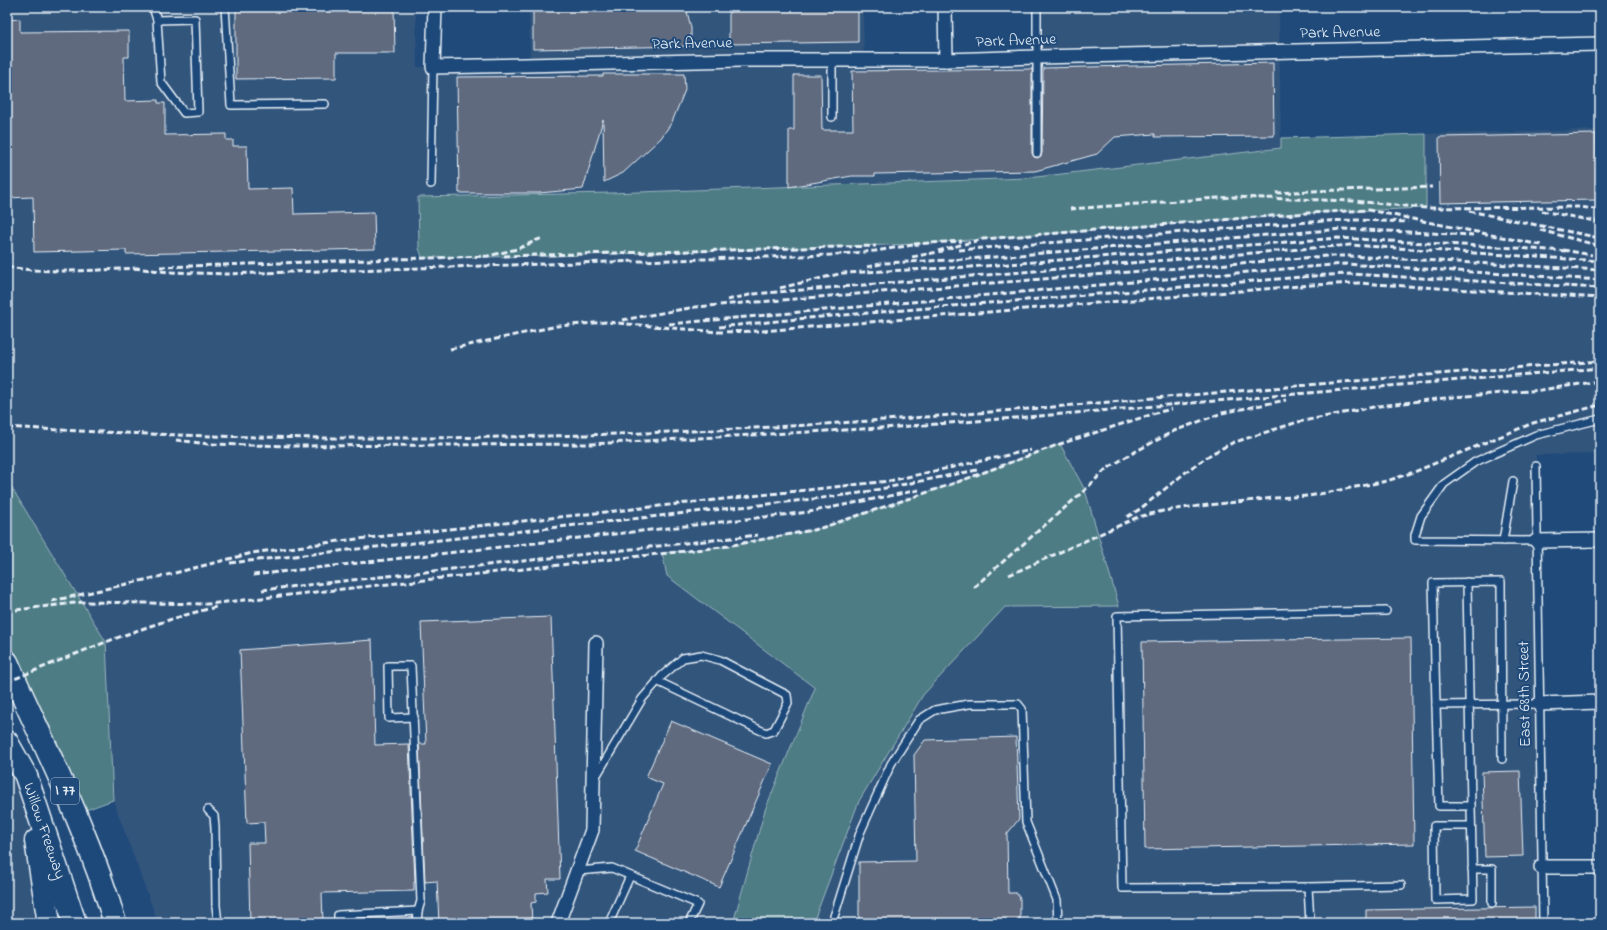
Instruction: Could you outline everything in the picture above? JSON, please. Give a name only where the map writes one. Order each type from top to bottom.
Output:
[{"type":"highway","name":"Willow Freeway","points":[[7,662],[68,798],[106,893],[115,923]]},
{"type":"highway","name":"Willow Freeway","points":[[7,742],[26,776],[75,923]]},
{"type":"highway","points":[[26,776],[49,923]]},
{"type":"highway","points":[[106,893],[119,923]]},
{"type":"street","points":[[434,67],[435,7]]},
{"type":"street","points":[[946,7],[946,60]]},
{"type":"street","name":"Park Avenue","points":[[434,67],[734,60],[946,60],[1600,44]]},
{"type":"street","points":[[1536,541],[1600,540]]},
{"type":"street","points":[[558,923],[592,830],[596,643]]},
{"type":"street","points":[[1539,704],[1600,702]]},
{"type":"street","points":[[1541,867],[1600,866]]},
{"type":"lane","points":[[153,7],[157,20],[161,82],[184,113],[198,112],[195,19],[157,20]]},
{"type":"lane","points":[[225,7],[231,105],[325,104]]},
{"type":"lane","points":[[1037,7],[1037,153]]},
{"type":"lane","points":[[832,60],[832,117]]},
{"type":"lane","points":[[431,184],[434,67]]},
{"type":"lane","points":[[1536,541],[1415,540],[1415,535],[1421,516],[1444,484],[1476,462],[1536,436],[1600,419]]},
{"type":"lane","name":"East 68th Street","points":[[1536,466],[1543,923]]},
{"type":"lane","points":[[1503,541],[1513,481]]},
{"type":"lane","points":[[1467,582],[1472,869],[1472,899],[1435,900],[1434,826],[1471,826]]},
{"type":"lane","points":[[1471,806],[1438,806],[1433,583],[1500,582],[1502,759]]},
{"type":"lane","points":[[1386,611],[1116,616],[1122,888],[1401,885]]},
{"type":"lane","points":[[593,782],[642,699],[657,681],[683,658],[701,655],[720,660],[787,695],[788,703],[774,730],[766,734],[657,681]]},
{"type":"lane","points":[[414,717],[389,718],[388,666],[411,666],[414,717],[421,901],[417,923]]},
{"type":"lane","points":[[832,923],[860,833],[899,751],[919,720],[935,710],[970,704],[1018,704],[1022,709],[1026,822],[1057,900],[1058,923]]},
{"type":"lane","points":[[1436,705],[1539,704]]},
{"type":"lane","points":[[208,810],[214,816],[216,906],[218,923]]},
{"type":"lane","points":[[578,871],[612,868],[698,904],[690,923]]},
{"type":"lane","points":[[1472,869],[1492,869],[1492,903]]},
{"type":"lane","points":[[609,923],[630,876]]},
{"type":"lane","points":[[1308,887],[1310,923]]},
{"type":"lane","points":[[338,923],[338,915],[418,911]]},
{"type":"shaded area","points":[[7,7],[416,7],[417,67],[433,67],[530,65],[529,7],[863,7],[864,60],[1037,57],[1037,7],[1279,7],[1281,148],[1028,178],[611,193],[418,197],[419,259],[555,256],[1308,213],[1426,208],[1426,134],[1600,130],[1600,454],[1536,455],[1543,923],[777,923],[1005,465],[818,529],[722,547],[663,553],[667,576],[815,688],[765,810],[733,923],[158,923],[113,800],[106,642],[7,480],[7,275],[14,261],[7,258]]},
{"type":"shaded area","points":[[7,742],[26,776],[49,923],[7,923]]},
{"type":"green space","points":[[1426,134],[1426,208],[1308,213],[919,244],[554,256],[422,258],[419,248],[418,197],[611,193],[1028,178],[1281,148],[1281,138]]},
{"type":"green space","points":[[1060,444],[1085,490],[1119,606],[1005,607],[923,695],[859,801],[813,923],[733,923],[765,810],[815,688],[667,576],[662,553],[722,547],[818,529],[955,483]]},
{"type":"green space","points":[[7,480],[106,642],[113,800],[75,814],[7,662]]},
{"type":"building","points":[[236,7],[394,7],[395,53],[336,53],[336,78],[236,79]]},
{"type":"building","points":[[533,7],[686,7],[691,28],[691,46],[533,49]]},
{"type":"building","points":[[729,7],[858,7],[858,42],[729,44]]},
{"type":"building","points":[[20,19],[20,32],[129,31],[129,57],[124,57],[125,101],[158,100],[158,103],[165,103],[165,135],[226,134],[226,140],[233,140],[233,146],[247,146],[248,189],[293,188],[294,214],[374,212],[375,249],[126,254],[126,250],[34,252],[33,197],[7,198],[7,20]]},
{"type":"building","points":[[1273,63],[1274,136],[1155,137],[1155,134],[1115,137],[1097,154],[1035,171],[875,174],[875,176],[852,176],[789,187],[789,130],[794,130],[794,75],[821,75],[822,130],[853,130],[852,71],[1032,69],[1032,153],[1034,157],[1037,158],[1041,156],[1042,153],[1043,68]]},
{"type":"building","points":[[603,74],[684,74],[685,90],[672,122],[661,138],[623,173],[604,182],[603,120],[583,189],[539,193],[459,193],[457,77],[603,76]]},
{"type":"building","points":[[1596,134],[1597,200],[1440,203],[1439,137]]},
{"type":"building","points":[[551,617],[560,879],[547,879],[548,892],[536,893],[536,902],[531,903],[532,923],[439,923],[437,881],[425,882],[419,744],[426,744],[421,622]]},
{"type":"building","points":[[1411,638],[1414,844],[1145,849],[1142,642]]},
{"type":"building","points":[[372,640],[375,745],[409,744],[415,882],[414,891],[322,893],[323,923],[250,923],[248,843],[265,843],[264,822],[247,823],[240,650]]},
{"type":"building","points":[[671,721],[772,764],[719,887],[635,851],[663,784],[646,777]]},
{"type":"building","points":[[1016,737],[1019,819],[1007,834],[1008,893],[1016,893],[1020,898],[1020,923],[859,923],[859,862],[916,861],[914,755],[925,740]]},
{"type":"building","points":[[1520,771],[1523,856],[1485,857],[1482,772]]},
{"type":"building","points":[[1535,907],[1535,923],[1366,923],[1366,910]]},
{"type":"railway","points":[[1276,193],[1432,187]]},
{"type":"railway","points":[[1070,209],[1232,197],[1354,201],[1426,208],[1581,207],[1600,210]]},
{"type":"railway","points":[[938,251],[983,239],[1308,213],[1368,210],[1541,245]]},
{"type":"railway","points":[[1469,211],[1600,238]]},
{"type":"railway","points":[[1542,211],[1600,222]]},
{"type":"railway","points":[[959,250],[1323,221],[1357,220],[1408,222]]},
{"type":"railway","points":[[867,267],[885,263],[969,259],[1343,229],[1473,235]]},
{"type":"railway","points":[[1540,230],[1600,246]]},
{"type":"railway","points":[[160,267],[488,256],[517,249],[542,238]]},
{"type":"railway","points":[[780,288],[843,273],[971,267],[1338,238],[1567,251]]},
{"type":"railway","points":[[914,244],[962,241]]},
{"type":"railway","points":[[134,268],[169,272],[226,274],[831,255],[875,251],[919,244]]},
{"type":"railway","points":[[727,300],[754,294],[1350,245],[1600,261]]},
{"type":"railway","points":[[504,256],[876,246]]},
{"type":"railway","points":[[1563,250],[1592,255]]},
{"type":"railway","points":[[912,257],[943,251]]},
{"type":"railway","points":[[622,320],[695,307],[1328,256],[1600,270]]},
{"type":"railway","points":[[669,324],[1345,264],[1600,280]]},
{"type":"railway","points":[[7,267],[57,271],[140,268]]},
{"type":"railway","points":[[719,327],[797,319],[1326,275],[1350,274],[1600,288]]},
{"type":"railway","points":[[450,349],[557,326],[606,322],[718,332],[762,331],[1311,285],[1358,283],[1600,298]]},
{"type":"railway","points":[[7,427],[189,435],[372,438],[463,438],[645,433],[736,429],[941,416],[1600,361]]},
{"type":"railway","points":[[176,440],[208,444],[294,446],[591,444],[898,427],[1600,368]]},
{"type":"railway","points":[[1127,517],[1140,509],[1191,468],[1213,453],[1232,443],[1298,422],[1379,406],[1453,397],[1541,390],[1600,381]]},
{"type":"railway","points":[[974,587],[1085,490],[1105,470],[1129,455],[1174,431],[1222,413],[1286,400]]},
{"type":"railway","points":[[1009,575],[1138,517],[1190,507],[1274,498],[1309,496],[1387,481],[1414,472],[1533,423],[1600,405]]},
{"type":"railway","points":[[7,611],[83,602],[208,604],[722,547],[818,529],[955,483],[1060,444],[1172,409]]},
{"type":"railway","points":[[52,601],[171,574],[252,553],[340,541],[889,481],[1031,450]]},
{"type":"railway","points":[[230,563],[814,499],[860,493],[977,470]]},
{"type":"railway","points":[[253,575],[809,512],[919,490]]},
{"type":"railway","points":[[262,590],[758,535]]},
{"type":"railway","points":[[7,682],[84,650],[136,631],[216,607]]}]
